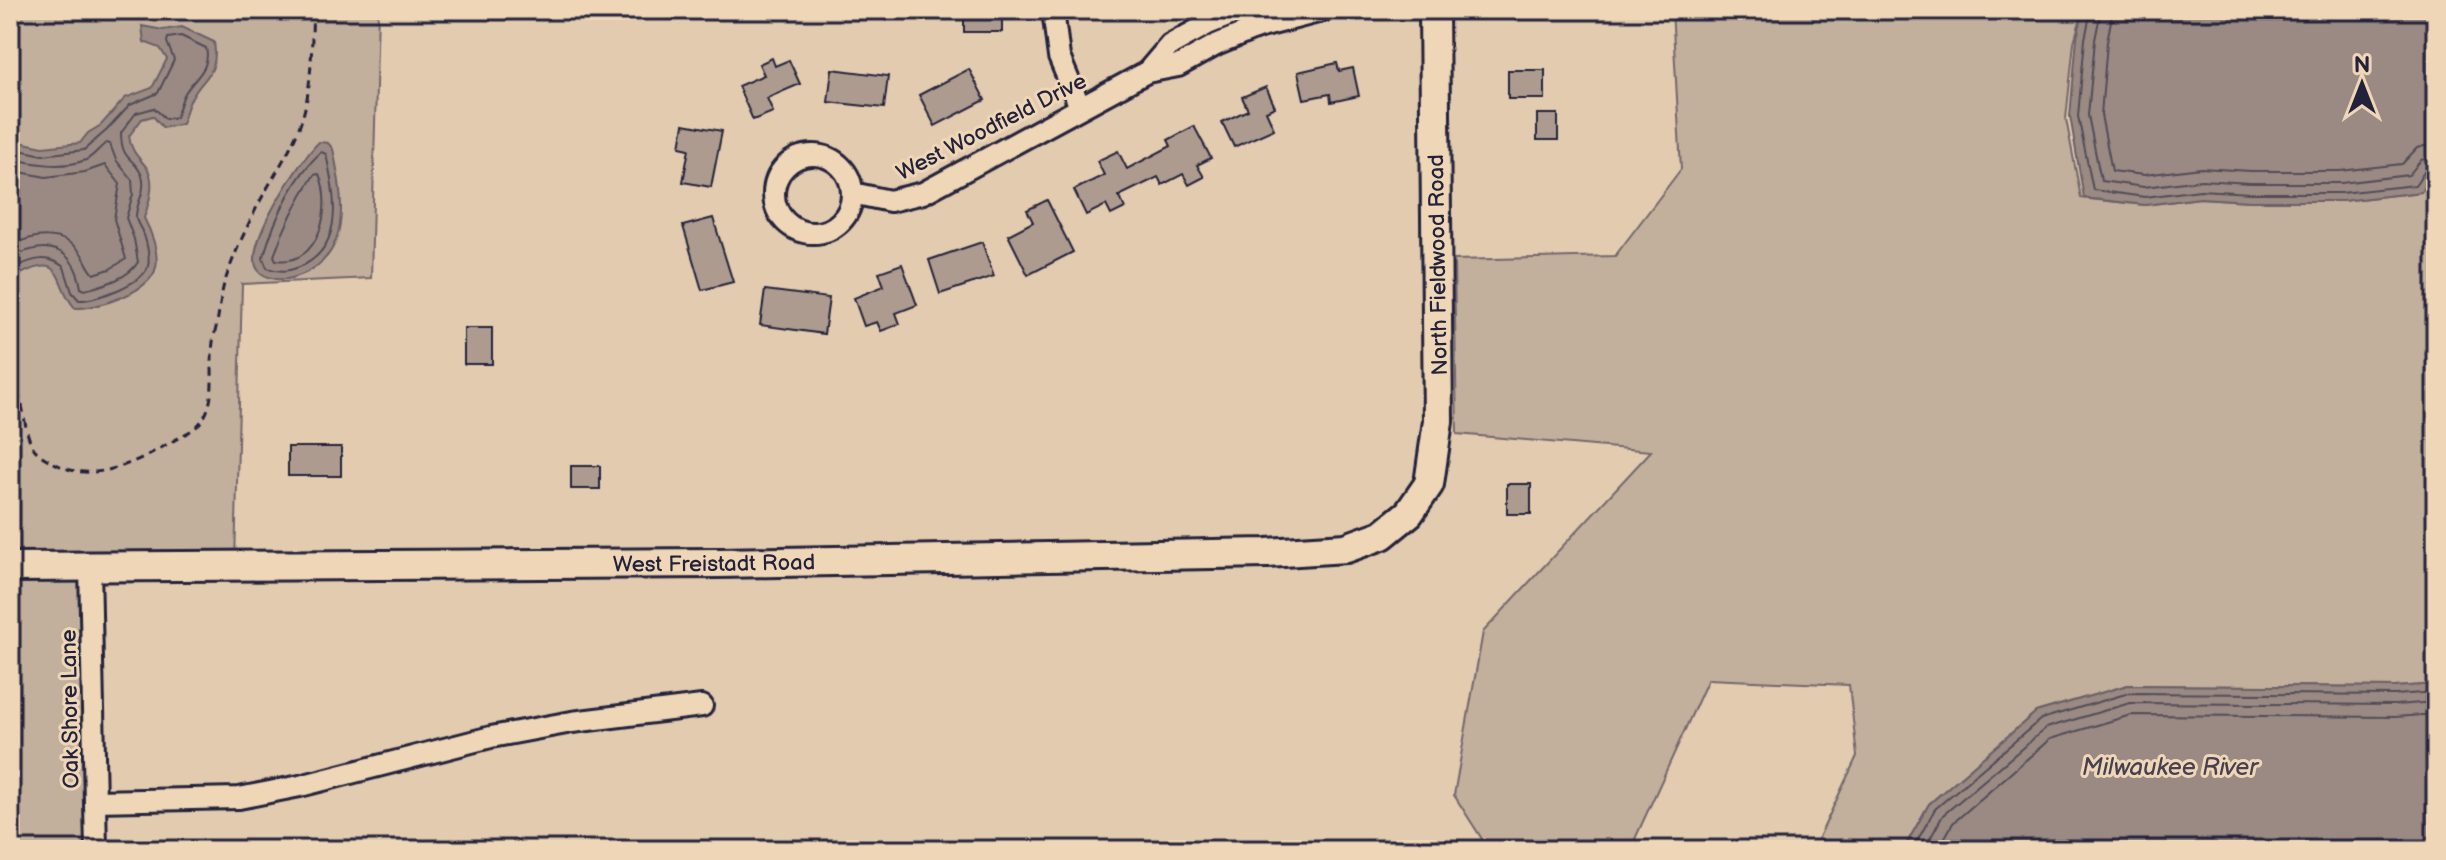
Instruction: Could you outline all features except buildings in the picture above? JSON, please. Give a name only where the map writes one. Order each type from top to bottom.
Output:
[{"type":"street","points":[[1053,10],[1059,57],[1080,107]]},
{"type":"street","name":"West Woodfield Drive","points":[[852,193],[890,201],[923,193],[1147,72],[1170,45],[1208,24],[1250,16],[1297,16],[1326,10]]},
{"type":"street","name":"North Fieldwood Road","points":[[1409,513],[1429,484],[1438,421],[1434,10]]},
{"type":"street","name":"West Freistadt Road","points":[[10,567],[719,563],[1267,553],[1346,548],[1382,535],[1409,513]]},
{"type":"street","name":"Oak Shore Lane","points":[[90,566],[96,850]]},
{"type":"street","points":[[95,801],[239,798],[300,786],[491,737],[572,722],[702,706]]},
{"type":"path","points":[[10,380],[21,398],[30,440],[36,451],[64,468],[84,474],[124,465],[174,440],[203,421],[210,405],[213,378],[211,347],[223,288],[258,206],[289,151],[303,116],[310,83],[313,10]]},
{"type":"shaded area","points":[[10,10],[378,10],[371,278],[242,284],[235,564],[91,566],[96,850],[10,850]]},
{"type":"shaded area","points":[[1672,10],[2083,10],[2074,42],[2066,119],[2081,198],[2145,205],[2200,198],[2342,201],[2421,192],[2436,168],[2436,684],[2395,687],[2128,685],[2036,712],[1929,804],[1903,850],[1813,850],[1857,756],[1849,685],[1708,679],[1630,850],[1489,850],[1454,795],[1483,632],[1651,451],[1457,434],[1454,260],[1615,256],[1681,169]]},
{"type":"water","points":[[2084,10],[2436,10],[2436,168],[2421,192],[2342,201],[2200,198],[2145,205],[2084,198],[2070,116],[2077,37]]},
{"type":"water","points":[[142,26],[163,30],[182,27],[214,42],[215,53],[212,68],[191,99],[182,124],[163,128],[153,116],[142,119],[129,136],[133,150],[147,168],[151,180],[144,218],[156,255],[152,276],[122,297],[96,306],[75,308],[52,269],[45,266],[35,268],[21,274],[10,313],[10,140],[43,147],[80,143],[125,98],[152,88],[167,59],[160,48],[144,42]]},
{"type":"water","points":[[319,142],[328,143],[333,149],[337,168],[341,206],[335,242],[326,257],[312,269],[288,279],[269,277],[258,270],[255,259],[265,224],[287,184]]},
{"type":"water","name":"Milwaukee River","points":[[2436,684],[2436,850],[1903,850],[1929,804],[2036,712],[2128,685],[2395,687]]}]
